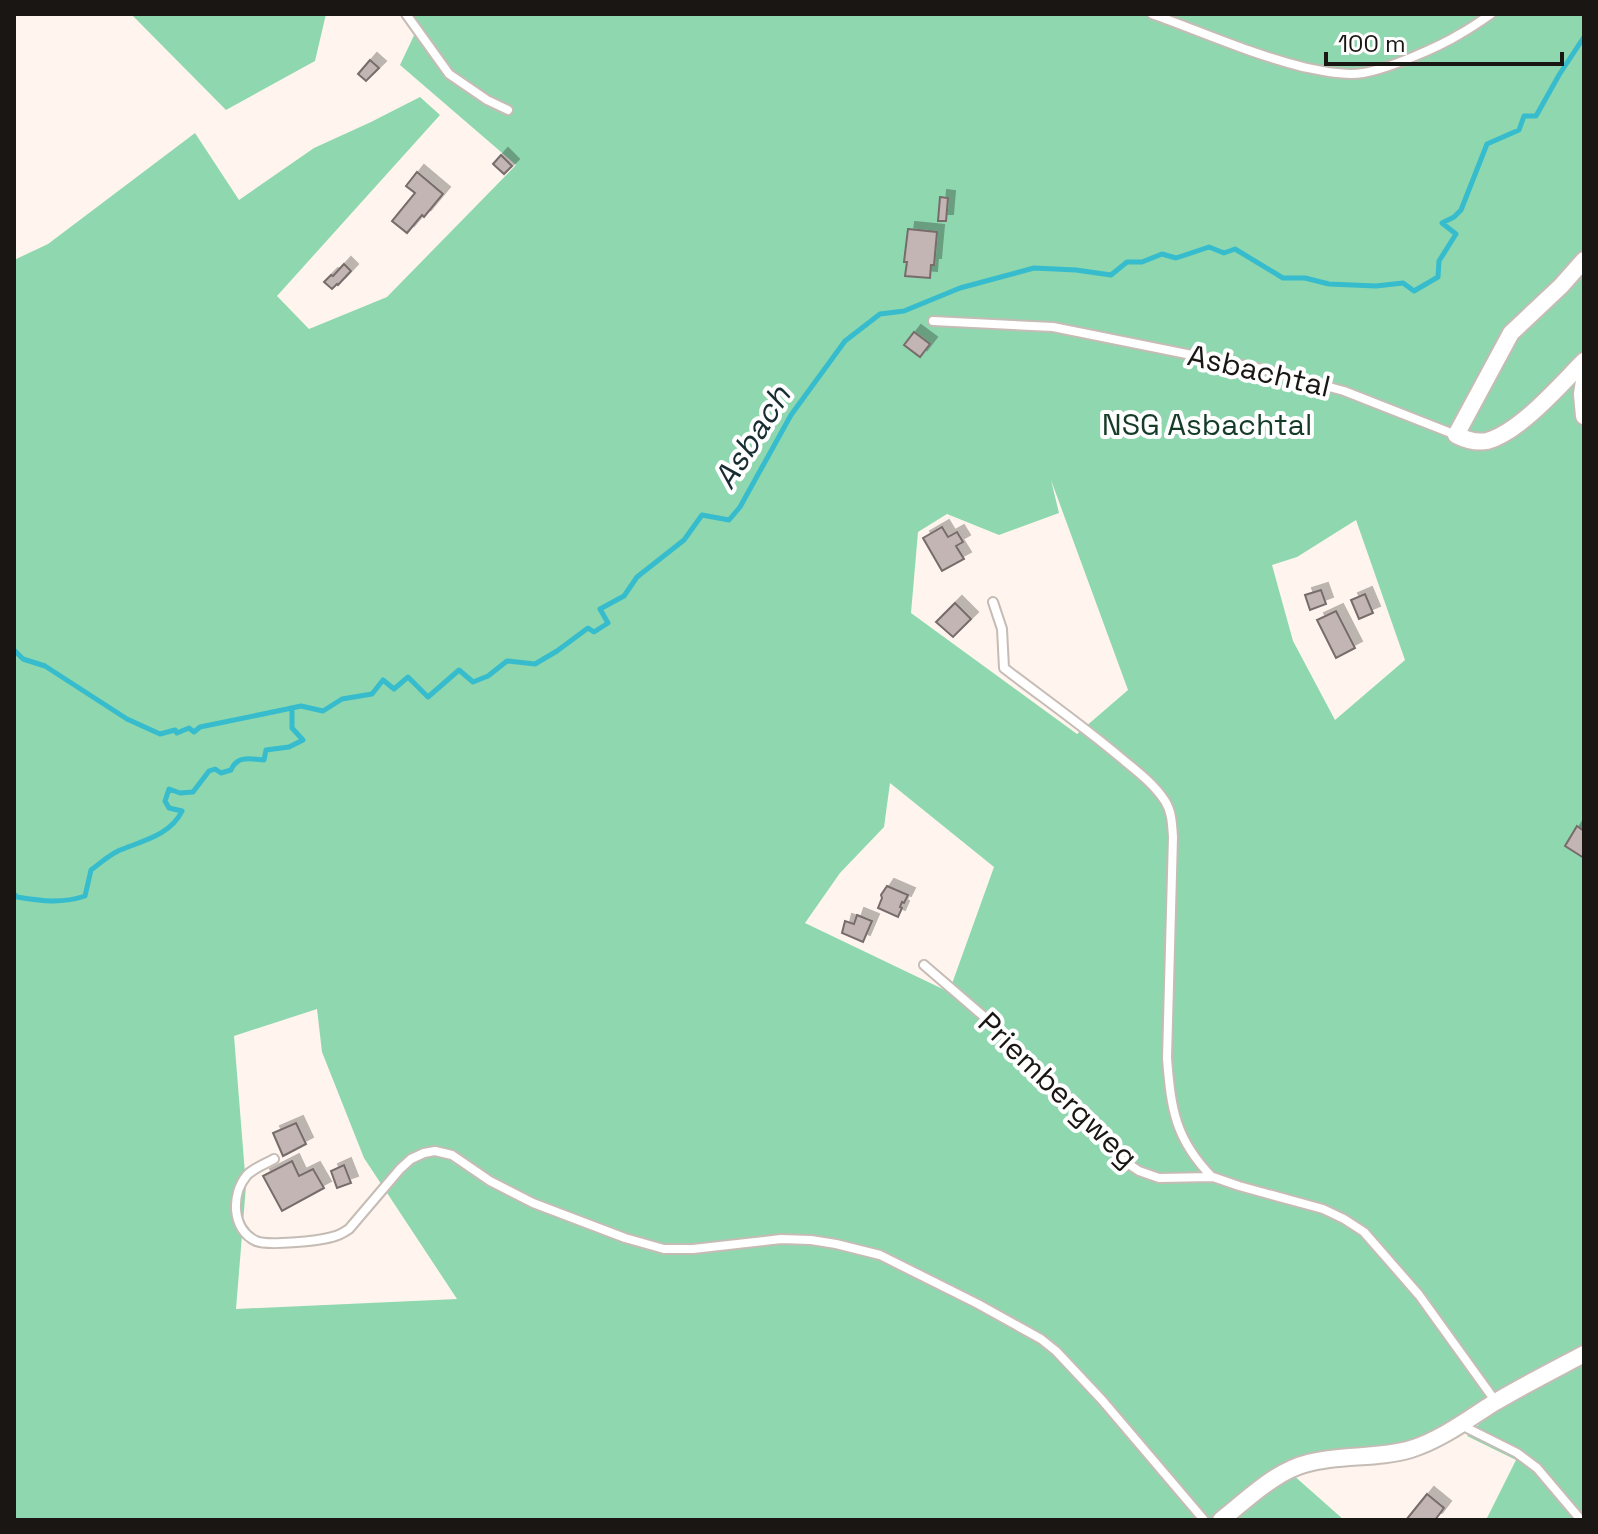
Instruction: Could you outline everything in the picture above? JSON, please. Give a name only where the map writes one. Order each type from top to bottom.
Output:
[{"type":"street","points":[[1584,260],[1511,333],[1456,435],[1478,442],[1489,440],[1511,428],[1550,397],[1584,361]]},
{"type":"street","points":[[1584,381],[1584,416]]},
{"type":"street","points":[[1221,1520],[1277,1477],[1304,1464],[1412,1449],[1584,1354]]},
{"type":"lane","points":[[406,14],[449,74],[487,100],[508,110]]},
{"type":"lane","points":[[1152,14],[1266,57],[1315,70],[1347,74],[1383,68],[1459,35],[1491,14]]},
{"type":"lane","name":"Asbachtal","points":[[933,321],[1053,327],[1266,370],[1344,391],[1456,435]]},
{"type":"lane","points":[[993,602],[1002,629],[1004,668],[1100,740],[1139,773],[1167,804],[1173,837],[1167,1058],[1170,1092],[1176,1123],[1184,1141],[1193,1156],[1213,1177]]},
{"type":"lane","name":"Priembergweg","points":[[924,965],[996,1027],[1121,1159],[1139,1171],[1159,1178],[1213,1177],[1323,1209],[1364,1232],[1419,1295],[1496,1402]]},
{"type":"lane","points":[[274,1159],[250,1172],[241,1184],[235,1210],[244,1232],[265,1244],[341,1234],[349,1229],[411,1159],[435,1151],[452,1155],[490,1181],[533,1203],[625,1238],[664,1249],[693,1249],[781,1239],[836,1244],[880,1255],[978,1304],[1049,1345],[1102,1400],[1204,1520]]},
{"type":"lane","points":[[1460,1425],[1517,1453],[1537,1468],[1581,1520]]},
{"type":"green space","points":[[131,14],[326,14],[315,61],[226,110]]},
{"type":"green space","name":"NSG Asbachtal","points":[[404,14],[1584,14],[1584,1348],[1412,1446],[1292,1474],[1344,1520],[14,1520],[14,260],[48,244],[195,133],[239,200],[314,148],[420,97],[440,115],[277,296],[309,329],[387,297],[516,165],[400,65],[417,29]],"holes":[[[1051,480],[1128,690],[1077,734],[911,613],[918,532],[947,514],[999,535],[1059,513]],[[1356,520],[1405,660],[1335,720],[1293,641],[1272,565],[1297,557]],[[890,783],[994,867],[949,992],[805,923],[840,873],[884,827]],[[317,1009],[322,1052],[364,1158],[457,1299],[236,1309],[246,1186],[234,1036]]]},
{"type":"green space","points":[[1584,1359],[1584,1520],[1486,1520],[1516,1460],[1467,1436],[1500,1404]]},
{"type":"building","points":[[370,60],[379,68],[366,81],[358,74]]},
{"type":"building","points":[[501,155],[512,166],[504,174],[493,164]]},
{"type":"building","points":[[417,172],[443,194],[407,233],[392,221],[415,193],[406,186]]},
{"type":"building","points":[[940,197],[948,198],[946,221],[938,221]]},
{"type":"building","points":[[908,229],[937,232],[930,278],[905,276]]},
{"type":"building","points":[[344,264],[351,271],[332,289],[324,282]]},
{"type":"building","points":[[914,332],[930,344],[920,357],[904,345]]},
{"type":"building","points":[[942,527],[948,537],[957,532],[963,542],[956,546],[964,559],[942,571],[923,538]]},
{"type":"building","points":[[1321,590],[1326,604],[1310,610],[1305,595]]},
{"type":"building","points":[[1365,594],[1373,613],[1359,619],[1351,600]]},
{"type":"building","points":[[955,603],[971,619],[953,637],[936,622]]},
{"type":"building","points":[[1336,611],[1355,648],[1336,658],[1317,620]]},
{"type":"building","points":[[1577,826],[1584,831],[1584,858],[1565,846]]},
{"type":"building","points":[[887,886],[908,895],[902,902],[898,917],[878,908]]},
{"type":"building","points":[[857,915],[872,921],[863,942],[842,933],[845,921],[854,924]]},
{"type":"building","points":[[296,1123],[306,1144],[283,1156],[273,1133]]},
{"type":"building","points":[[292,1161],[299,1176],[313,1169],[324,1188],[282,1211],[263,1176]]},
{"type":"building","points":[[344,1165],[351,1183],[337,1188],[331,1171]]},
{"type":"building","points":[[1427,1494],[1444,1508],[1435,1520],[1406,1520]]},
{"type":"waterway","name":"Asbach","points":[[14,894],[51,901],[85,896],[91,870],[118,851],[163,832],[177,819],[182,811],[169,808],[165,801],[169,789],[180,793],[193,792],[209,771],[215,769],[221,773],[231,770],[237,762],[245,759],[264,760],[266,750],[289,747],[303,740],[292,728],[292,708],[301,706],[323,711],[342,699],[372,694],[383,680],[394,689],[408,677],[428,697],[459,670],[473,682],[488,676],[507,661],[535,664],[588,628],[594,632],[608,623],[600,609],[624,596],[637,577],[684,540],[702,515],[729,520],[740,507],[791,415],[845,341],[880,314],[904,311],[960,288],[1034,268],[1111,275],[1127,262],[1142,262],[1162,254],[1176,258],[1209,247],[1224,253],[1235,249],[1283,278],[1376,286],[1403,283],[1414,291],[1438,277],[1439,261],[1456,234],[1442,223],[1461,210],[1487,144],[1519,130],[1524,116],[1536,116],[1584,37]]},
{"type":"waterway","points":[[14,650],[23,659],[45,666],[127,719],[160,734],[175,730],[177,733],[189,728],[194,732],[200,727],[292,708]]}]
